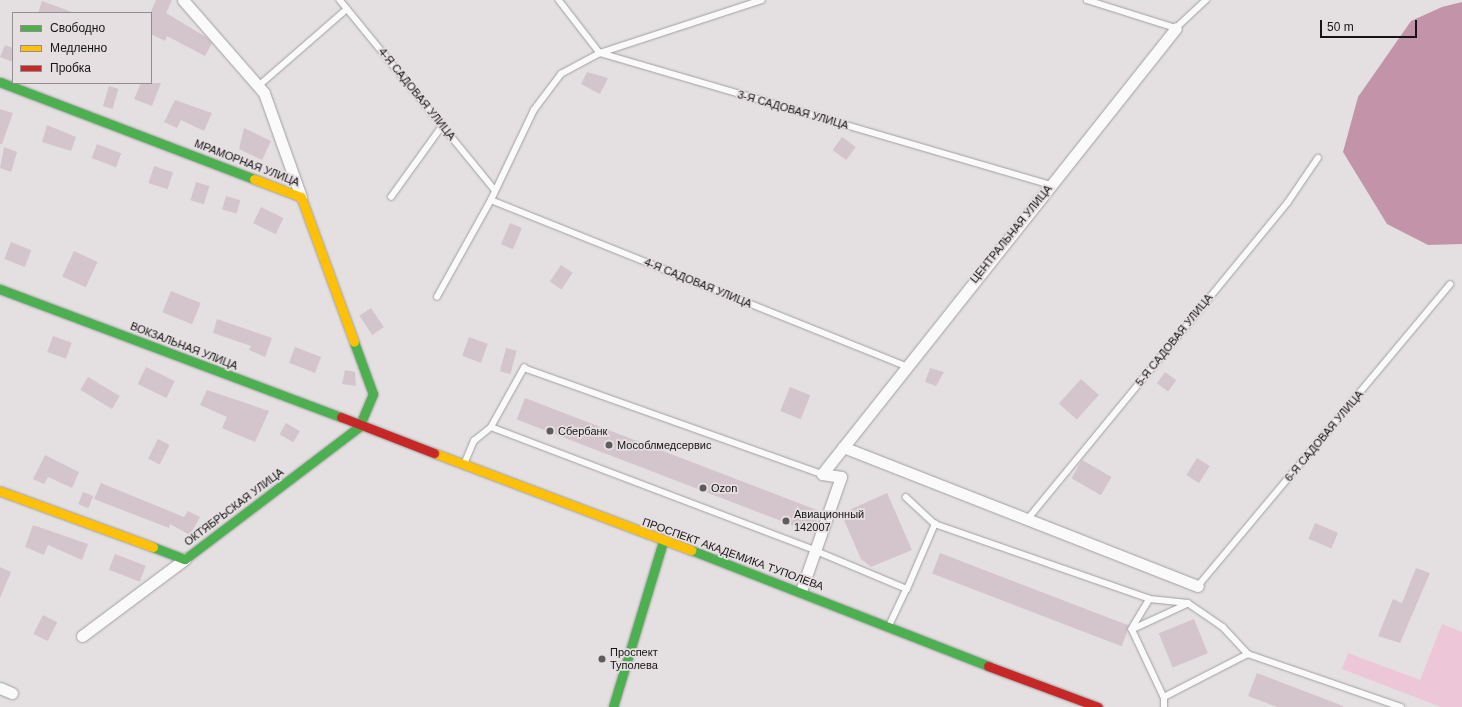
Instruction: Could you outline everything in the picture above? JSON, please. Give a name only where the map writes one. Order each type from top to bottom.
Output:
[{"type":"main road","name":"МРАМОРНАЯ УЛИЦА","points":[[0,82],[301,196],[373,394],[359,426]]},
{"type":"main road","name":"ВОКЗАЛЬНАЯ УЛИЦА","points":[[0,289],[359,426]]},
{"type":"main road","name":"ПРОСПЕКТ АКАДЕМИКА ТУПОЛЕВА","points":[[359,426],[663,541],[801,591],[888,628],[1098,707]]},
{"type":"main road","name":"ОКТЯБРЬСКАЯ УЛИЦА","points":[[0,491],[185,559],[359,426]]},
{"type":"main road","points":[[613,707],[663,541]]},
{"type":"street","points":[[183,0],[264,93],[301,196]]},
{"type":"street","name":"ЦЕНТРАЛЬНАЯ УЛИЦА","points":[[822,474],[906,366],[1176,28]]},
{"type":"street","points":[[843,447],[1198,586]]},
{"type":"street","points":[[801,591],[814,550],[841,477],[822,474]]},
{"type":"street","points":[[82,636],[185,559]]},
{"type":"street","points":[[0,688],[12,693]]},
{"type":"lane","name":"4-Я САДОВАЯ УЛИЦА","points":[[340,0],[494,189]]},
{"type":"lane","points":[[558,0],[600,53]]},
{"type":"lane","points":[[437,297],[491,200],[494,189],[534,110],[561,74],[600,53],[755,1],[762,0]]},
{"type":"lane","points":[[1087,0],[1176,28]]},
{"type":"lane","name":"ЦЕНТРАЛЬНАЯ УЛИЦА","points":[[1176,28],[1206,0]]},
{"type":"lane","points":[[263,82],[347,9]]},
{"type":"lane","name":"3-Я САДОВАЯ УЛИЦА","points":[[600,53],[1050,185]]},
{"type":"lane","points":[[391,197],[443,125]]},
{"type":"lane","name":"5-Я САДОВАЯ УЛИЦА","points":[[1027,520],[1288,202],[1318,158]]},
{"type":"lane","name":"4-Я САДОВАЯ УЛИЦА","points":[[491,200],[906,366]]},
{"type":"lane","name":"6-Я САДОВАЯ УЛИЦА","points":[[1198,586],[1450,286]]},
{"type":"lane","points":[[464,466],[474,440],[491,427],[524,368],[822,474]]},
{"type":"lane","points":[[491,427],[814,550],[907,589]]},
{"type":"lane","points":[[906,497],[935,524],[1150,599],[1188,603],[1223,627],[1248,654],[1401,707]]},
{"type":"lane","points":[[888,628],[907,589],[935,524]]},
{"type":"lane","points":[[1132,629],[1150,599]]},
{"type":"lane","points":[[1132,629],[1188,603]]},
{"type":"lane","points":[[1132,629],[1164,697],[1164,707]]},
{"type":"lane","points":[[1164,697],[1248,654]]},
{"type":"shaded area","points":[[1462,2],[1462,244],[1428,245],[1387,224],[1343,152],[1358,97],[1411,21],[1442,7]]},
{"type":"shaded area","points":[[1442,624],[1462,632],[1462,707],[1441,707],[1342,669],[1348,653],[1420,680]]},
{"type":"building","points":[[156,0],[172,0],[166,13],[206,37],[212,43],[205,56],[167,36],[165,41],[152,34],[151,11]]},
{"type":"building","points":[[42,1],[72,12],[38,12]]},
{"type":"building","points":[[5,45],[12,48],[12,62],[0,57]]},
{"type":"building","points":[[587,72],[608,78],[600,94],[581,84]]},
{"type":"building","points":[[161,83],[152,106],[134,99],[141,84]]},
{"type":"building","points":[[109,86],[119,89],[112,109],[103,106]]},
{"type":"building","points":[[175,100],[212,113],[204,131],[181,120],[177,128],[164,122]]},
{"type":"building","points":[[0,109],[13,113],[2,144],[0,144]]},
{"type":"building","points":[[47,125],[76,137],[71,151],[42,142]]},
{"type":"building","points":[[244,128],[271,141],[262,160],[239,149]]},
{"type":"building","points":[[842,137],[856,147],[846,160],[833,150]]},
{"type":"building","points":[[97,144],[121,153],[116,167],[92,158]]},
{"type":"building","points":[[4,147],[17,152],[11,172],[0,168]]},
{"type":"building","points":[[154,166],[173,172],[167,189],[148,183]]},
{"type":"building","points":[[196,182],[209,186],[204,204],[190,200]]},
{"type":"building","points":[[226,196],[240,200],[237,214],[222,209]]},
{"type":"building","points":[[261,207],[283,218],[276,234],[253,223]]},
{"type":"building","points":[[510,223],[522,228],[513,249],[501,244]]},
{"type":"building","points":[[11,242],[31,250],[25,267],[4,259]]},
{"type":"building","points":[[74,251],[98,262],[86,287],[62,276]]},
{"type":"building","points":[[561,265],[573,273],[561,289],[550,282]]},
{"type":"building","points":[[171,291],[201,303],[192,324],[162,312]]},
{"type":"building","points":[[371,308],[384,327],[372,335],[359,316]]},
{"type":"building","points":[[217,319],[272,338],[265,357],[249,350],[251,346],[213,333]]},
{"type":"building","points":[[53,336],[72,343],[66,359],[47,352]]},
{"type":"building","points":[[469,337],[488,344],[481,363],[462,356]]},
{"type":"building","points":[[295,347],[321,357],[315,373],[289,363]]},
{"type":"building","points":[[506,348],[517,351],[510,374],[500,371]]},
{"type":"building","points":[[146,367],[175,381],[166,398],[138,384]]},
{"type":"building","points":[[930,368],[944,372],[936,386],[925,382]]},
{"type":"building","points":[[345,370],[355,372],[356,386],[342,384]]},
{"type":"building","points":[[1165,372],[1176,380],[1168,392],[1157,383]]},
{"type":"building","points":[[88,377],[120,396],[112,409],[80,390]]},
{"type":"building","points":[[1081,379],[1099,395],[1077,420],[1059,404]]},
{"type":"building","points":[[790,387],[810,395],[801,419],[780,411]]},
{"type":"building","points":[[207,390],[269,411],[255,442],[222,428],[227,417],[200,405]]},
{"type":"building","points":[[525,398],[820,511],[812,533],[517,419]]},
{"type":"building","points":[[286,423],[300,431],[293,442],[280,434]]},
{"type":"building","points":[[158,439],[170,445],[160,465],[148,459]]},
{"type":"building","points":[[45,455],[79,472],[72,488],[48,477],[44,484],[33,479]]},
{"type":"building","points":[[1197,458],[1210,466],[1199,483],[1186,475]]},
{"type":"building","points":[[1082,460],[1111,477],[1101,495],[1072,478]]},
{"type":"building","points":[[101,483],[184,517],[188,511],[200,517],[190,535],[170,524],[169,528],[94,499]]},
{"type":"building","points":[[83,492],[93,496],[88,508],[78,504]]},
{"type":"building","points":[[887,493],[912,550],[871,567],[861,559],[843,518],[847,511]]},
{"type":"building","points":[[1315,523],[1338,533],[1331,548],[1308,539]]},
{"type":"building","points":[[33,525],[88,544],[82,560],[48,545],[44,555],[25,547]]},
{"type":"building","points":[[940,553],[1130,626],[1122,646],[932,574]]},
{"type":"building","points":[[115,554],[146,566],[140,582],[109,570]]},
{"type":"building","points":[[0,567],[11,572],[0,598]]},
{"type":"building","points":[[1416,568],[1430,573],[1400,643],[1378,636],[1393,599],[1402,603]]},
{"type":"building","points":[[43,615],[57,622],[48,641],[33,634]]},
{"type":"building","points":[[1194,619],[1208,653],[1173,668],[1159,633]]},
{"type":"building","points":[[1257,673],[1343,707],[1277,707],[1248,696]]},
{"type":"traffic: fast","points":[[0,82],[254,179]]},
{"type":"traffic: fast","points":[[0,289],[341,417]]},
{"type":"traffic: fast","points":[[153,547],[185,559],[359,427],[373,394],[354,342]]},
{"type":"traffic: fast","points":[[613,707],[663,541]]},
{"type":"traffic: fast","points":[[691,550],[988,666]]},
{"type":"traffic: slow","points":[[254,179],[301,197],[354,342]]},
{"type":"traffic: slow","points":[[434,453],[691,550]]},
{"type":"traffic: slow","points":[[0,491],[153,547]]},
{"type":"traffic: jam","points":[[341,417],[434,453]]},
{"type":"traffic: jam","points":[[988,666],[1098,707]]},
{"type":"place","name":"Сбербанк","points":[[550,431]]},
{"type":"place","name":"Мособлмедсервис","points":[[609,445]]},
{"type":"place","name":"Ozon","points":[[703,488]]},
{"type":"place","name":"Авиационный 142007","points":[[786,521]]},
{"type":"place","name":"Проспект Туполева","points":[[602,659]]}]
